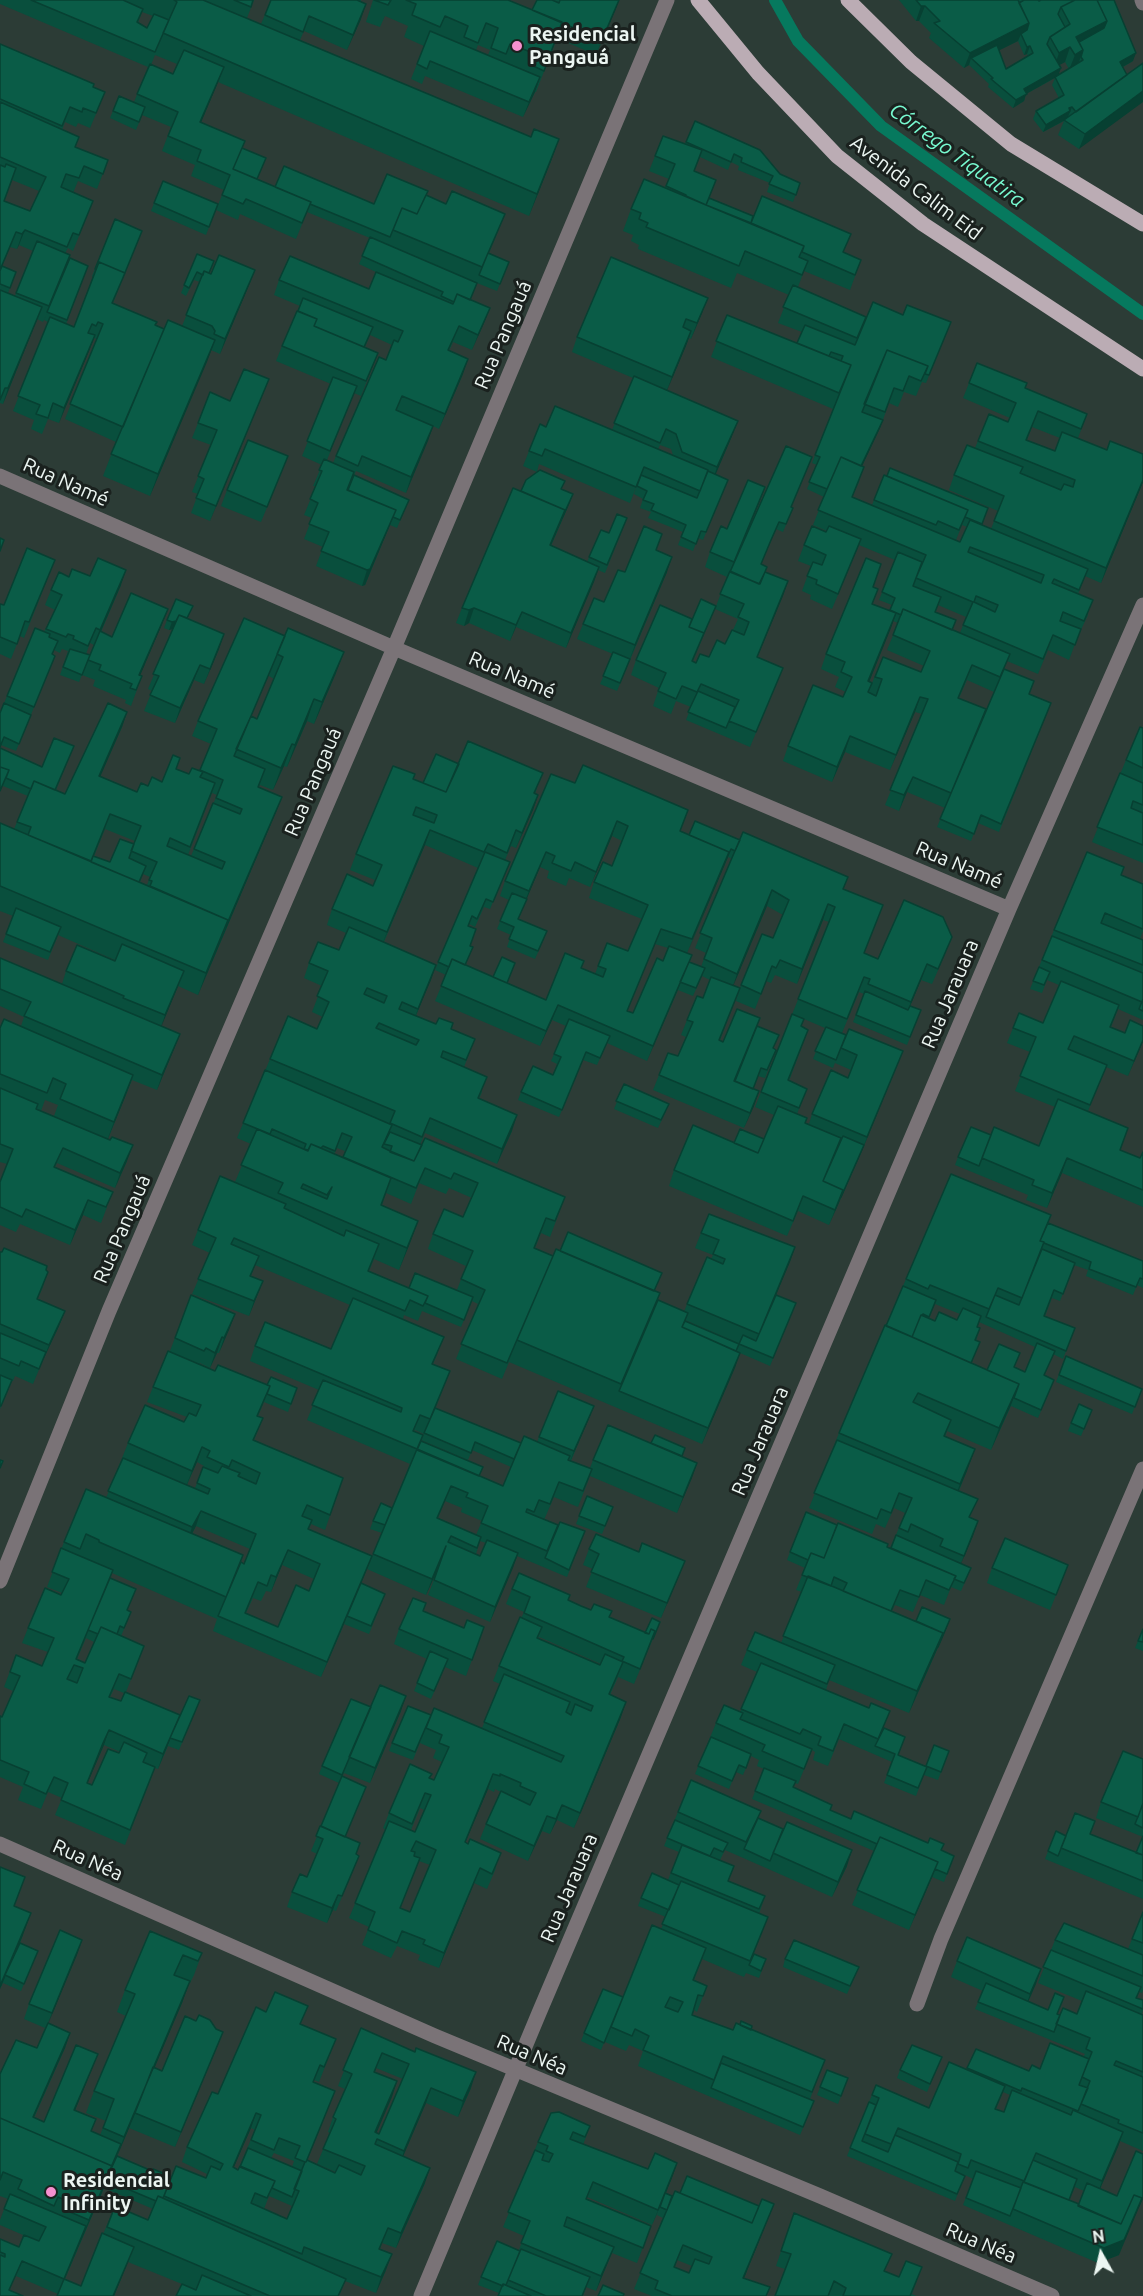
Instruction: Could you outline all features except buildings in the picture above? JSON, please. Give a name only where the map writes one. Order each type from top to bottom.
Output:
[{"type":"main road","name":"Avenida Calim Eid","points":[[698,0],[758,73],[837,156],[923,224],[1143,369]]},
{"type":"main road","points":[[848,0],[911,62],[1011,144],[1143,224]]},
{"type":"street","name":"Rua Pangauá","points":[[0,1581],[109,1311],[394,648],[667,0]]},
{"type":"street","name":"Rua Namé","points":[[0,476],[394,648],[1009,909]]},
{"type":"street","name":"Rua Jarauara","points":[[421,2296],[1009,909],[1143,605]]},
{"type":"street","points":[[917,2004],[958,1898],[1143,1468]]},
{"type":"street","name":"Rua Néa","points":[[0,1844],[515,2070],[820,2196],[1052,2296]]},
{"type":"waterway","name":"Córrego Tiquatira","points":[[775,0],[798,41],[881,126],[1143,314]]},
{"type":"place","name":"Residencial Pangauá","points":[[517,46]]},
{"type":"place","name":"Residencial Infinity","points":[[51,2192]]}]
